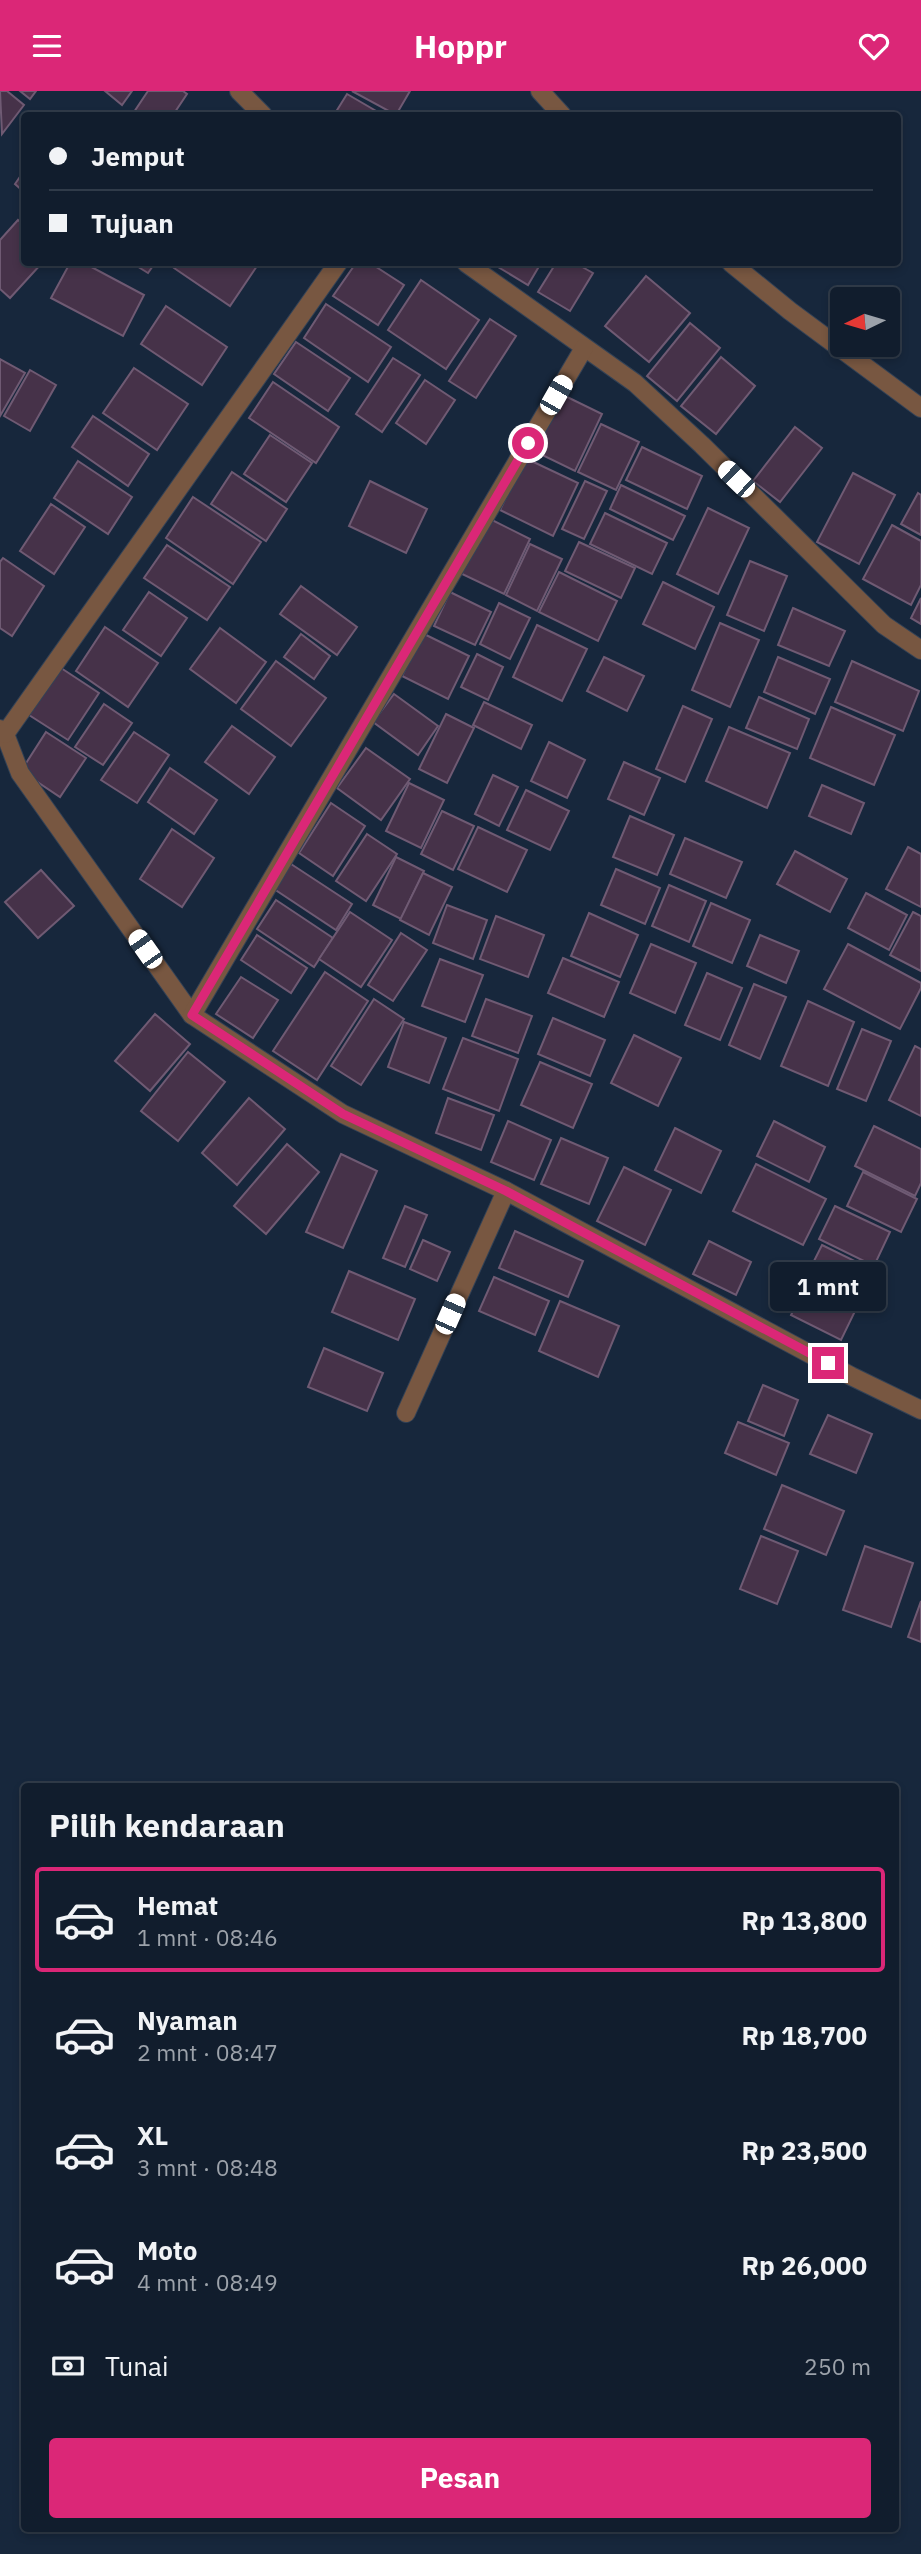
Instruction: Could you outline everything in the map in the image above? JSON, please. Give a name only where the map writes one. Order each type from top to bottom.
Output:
[{"type":"street","points":[[239,91],[260,112]]},
{"type":"street","points":[[540,91],[559,112]]},
{"type":"street","points":[[336,266],[2,732],[20,773],[192,1015],[343,1114],[506,1191],[851,1376],[921,1410]]},
{"type":"street","points":[[470,266],[635,383],[702,445],[884,625],[921,650]]},
{"type":"street","points":[[735,266],[790,311],[921,408]]},
{"type":"street","points":[[192,1015],[584,348]]},
{"type":"street","points":[[406,1413],[506,1191]]},
{"type":"building","points":[[0,91],[7,91],[24,105],[2,134]]},
{"type":"building","points":[[20,91],[36,91],[30,99]]},
{"type":"building","points":[[105,91],[132,91],[122,105]]},
{"type":"building","points":[[148,91],[183,91],[187,94],[175,112],[134,112]]},
{"type":"building","points":[[352,91],[410,91],[398,112],[390,112]]},
{"type":"building","points":[[347,94],[378,112],[336,112]]},
{"type":"building","points":[[21,175],[21,189],[15,184]]},
{"type":"building","points":[[18,220],[21,222],[21,266],[39,266],[10,298],[0,289],[0,240]]},
{"type":"building","points":[[68,266],[90,266],[144,295],[123,336],[51,298]]},
{"type":"building","points":[[137,266],[153,266],[148,273]]},
{"type":"building","points":[[175,266],[257,266],[230,306],[174,268]]},
{"type":"building","points":[[354,266],[375,266],[404,285],[378,325],[333,296]]},
{"type":"building","points":[[499,266],[539,266],[528,285]]},
{"type":"building","points":[[554,266],[580,266],[593,273],[570,311],[538,292]]},
{"type":"building","points":[[646,276],[690,313],[649,362],[605,326]]},
{"type":"building","points":[[421,280],[479,320],[446,369],[388,330]]},
{"type":"building","points":[[326,304],[391,347],[368,382],[304,338]]},
{"type":"building","points":[[166,306],[227,347],[202,385],[141,344]]},
{"type":"building","points":[[490,319],[516,336],[476,398],[449,381]]},
{"type":"building","points":[[690,323],[720,348],[677,401],[647,376]]},
{"type":"building","points":[[296,342],[350,378],[328,411],[274,374]]},
{"type":"building","points":[[721,357],[755,386],[716,434],[681,406]]},
{"type":"building","points":[[393,358],[420,375],[382,432],[356,414]]},
{"type":"building","points":[[0,359],[25,373],[0,416]]},
{"type":"building","points":[[134,368],[188,404],[157,450],[103,413]]},
{"type":"building","points":[[30,370],[56,385],[30,431],[4,416]]},
{"type":"building","points":[[425,380],[455,400],[426,444],[396,423]]},
{"type":"building","points":[[273,382],[339,427],[316,463],[249,418]]},
{"type":"building","points":[[561,394],[602,414],[575,471],[534,451]]},
{"type":"building","points":[[93,416],[149,454],[128,486],[72,447]]},
{"type":"building","points":[[601,424],[639,442],[616,490],[578,472]]},
{"type":"building","points":[[795,427],[822,448],[780,502],[753,481]]},
{"type":"building","points":[[270,435],[312,463],[286,502],[244,474]]},
{"type":"building","points":[[642,447],[702,476],[687,509],[626,480]]},
{"type":"building","points":[[525,458],[578,483],[553,536],[500,510]]},
{"type":"building","points":[[78,461],[132,497],[108,534],[54,498]]},
{"type":"building","points":[[232,472],[287,509],[266,541],[211,504]]},
{"type":"building","points":[[853,473],[895,495],[859,564],[817,542]]},
{"type":"building","points":[[370,481],[427,509],[406,553],[349,526]]},
{"type":"building","points":[[585,481],[607,491],[584,539],[562,529]]},
{"type":"building","points":[[621,485],[685,516],[673,540],[610,509]]},
{"type":"building","points":[[918,493],[921,495],[921,535],[901,524]]},
{"type":"building","points":[[193,497],[261,542],[233,584],[166,538]]},
{"type":"building","points":[[51,504],[85,527],[54,574],[20,551]]},
{"type":"building","points":[[708,508],[749,528],[718,594],[677,574]]},
{"type":"building","points":[[605,513],[667,543],[652,574],[590,544]]},
{"type":"building","points":[[486,517],[530,539],[504,594],[460,573]]},
{"type":"building","points":[[892,525],[921,541],[921,585],[911,605],[863,579]]},
{"type":"building","points":[[579,542],[635,568],[621,598],[565,571]]},
{"type":"building","points":[[530,544],[562,559],[537,611],[506,595]]},
{"type":"building","points":[[167,545],[230,587],[207,620],[144,578]]},
{"type":"building","points":[[3,558],[44,586],[12,636],[0,628],[0,562]]},
{"type":"building","points":[[750,561],[787,576],[764,631],[727,615]]},
{"type":"building","points":[[559,572],[617,601],[598,641],[539,612]]},
{"type":"building","points":[[663,582],[714,607],[695,649],[643,624]]},
{"type":"building","points":[[301,586],[357,627],[337,655],[280,614]]},
{"type":"building","points":[[149,592],[187,618],[161,656],[123,630]]},
{"type":"building","points":[[450,592],[491,612],[475,645],[434,626]]},
{"type":"building","points":[[921,598],[921,624],[911,618]]},
{"type":"building","points":[[499,603],[530,618],[510,659],[480,644]]},
{"type":"building","points":[[793,608],[845,631],[829,666],[778,645]]},
{"type":"building","points":[[720,623],[759,640],[730,707],[692,690]]},
{"type":"building","points":[[537,625],[587,649],[562,701],[513,677]]},
{"type":"building","points":[[105,627],[158,663],[128,707],[76,671]]},
{"type":"building","points":[[220,628],[266,662],[236,703],[190,669]]},
{"type":"building","points":[[422,633],[469,656],[448,699],[402,676]]},
{"type":"building","points":[[301,634],[330,656],[314,679],[284,657]]},
{"type":"building","points":[[477,654],[503,667],[488,700],[461,687]]},
{"type":"building","points":[[604,657],[644,676],[627,711],[587,691]]},
{"type":"building","points":[[778,657],[830,679],[815,714],[764,692]]},
{"type":"building","points":[[276,661],[326,698],[291,746],[241,709]]},
{"type":"building","points":[[852,661],[919,691],[903,731],[835,702]]},
{"type":"building","points":[[61,668],[99,693],[68,740],[29,715]]},
{"type":"building","points":[[394,694],[438,726],[418,755],[373,722]]},
{"type":"building","points":[[759,697],[809,719],[797,749],[746,728]]},
{"type":"building","points":[[484,702],[532,725],[521,749],[473,725]]},
{"type":"building","points":[[104,704],[132,723],[103,765],[75,747]]},
{"type":"building","points":[[683,706],[712,719],[685,782],[656,769]]},
{"type":"building","points":[[831,707],[895,735],[874,785],[810,758]]},
{"type":"building","points":[[446,714],[474,728],[447,783],[419,769]]},
{"type":"building","points":[[232,726],[275,757],[249,794],[205,762]]},
{"type":"building","points":[[729,727],[790,753],[767,808],[706,781]]},
{"type":"building","points":[[46,732],[86,758],[60,797],[21,771]]},
{"type":"building","points":[[134,732],[169,755],[137,803],[101,780]]},
{"type":"building","points":[[549,742],[585,760],[567,798],[531,781]]},
{"type":"building","points":[[366,748],[410,779],[381,820],[337,788]]},
{"type":"building","points":[[624,762],[660,778],[644,815],[608,799]]},
{"type":"building","points":[[170,768],[217,800],[194,834],[148,802]]},
{"type":"building","points":[[493,775],[518,787],[499,826],[475,814]]},
{"type":"building","points":[[409,783],[444,800],[421,848],[386,831]]},
{"type":"building","points":[[822,785],[864,803],[851,834],[809,816]]},
{"type":"building","points":[[526,790],[569,811],[550,850],[507,830]]},
{"type":"building","points":[[331,803],[365,826],[333,876],[299,853]]},
{"type":"building","points":[[442,811],[474,826],[453,870],[421,854]]},
{"type":"building","points":[[630,816],[674,835],[657,875],[613,857]]},
{"type":"building","points":[[478,827],[527,850],[507,892],[458,869]]},
{"type":"building","points":[[172,829],[214,858],[182,907],[140,879]]},
{"type":"building","points":[[367,834],[397,854],[366,901],[336,881]]},
{"type":"building","points":[[685,838],[742,862],[726,898],[670,874]]},
{"type":"building","points":[[908,847],[921,854],[921,907],[886,889]]},
{"type":"building","points":[[795,851],[847,879],[830,912],[777,884]]},
{"type":"building","points":[[396,857],[424,871],[401,919],[373,905]]},
{"type":"building","points":[[291,864],[352,904],[336,930],[274,889]]},
{"type":"building","points":[[616,869],[660,888],[645,924],[601,905]]},
{"type":"building","points":[[41,870],[74,906],[38,938],[5,902]]},
{"type":"building","points":[[423,873],[452,887],[429,935],[400,920]]},
{"type":"building","points":[[669,885],[706,901],[689,942],[652,926]]},
{"type":"building","points":[[866,893],[907,915],[889,950],[848,928]]},
{"type":"building","points":[[276,900],[333,938],[314,967],[257,929]]},
{"type":"building","points":[[711,903],[750,920],[732,963],[693,946]]},
{"type":"building","points":[[447,905],[487,920],[473,959],[433,943]]},
{"type":"building","points":[[350,912],[392,940],[361,987],[319,959]]},
{"type":"building","points":[[913,912],[921,916],[921,971],[890,955]]},
{"type":"building","points":[[589,913],[638,935],[620,977],[571,956]]},
{"type":"building","points":[[496,916],[544,935],[528,977],[480,959]]},
{"type":"building","points":[[401,933],[427,950],[393,1001],[368,985]]},
{"type":"building","points":[[257,935],[307,968],[291,993],[241,960]]},
{"type":"building","points":[[760,935],[799,951],[786,983],[747,966]]},
{"type":"building","points":[[651,944],[696,963],[675,1013],[630,993]]},
{"type":"building","points":[[848,944],[921,983],[900,1029],[824,989]]},
{"type":"building","points":[[563,958],[619,982],[604,1017],[548,993]]},
{"type":"building","points":[[440,959],[483,975],[465,1022],[422,1006]]},
{"type":"building","points":[[325,972],[368,1001],[317,1080],[273,1051]]},
{"type":"building","points":[[707,973],[742,988],[720,1040],[685,1025]]},
{"type":"building","points":[[241,977],[278,1000],[253,1038],[216,1014]]},
{"type":"building","points":[[754,984],[786,997],[760,1059],[729,1045]]},
{"type":"building","points":[[374,999],[404,1019],[361,1085],[331,1066]]},
{"type":"building","points":[[486,999],[532,1016],[518,1053],[472,1036]]},
{"type":"building","points":[[808,1001],[854,1022],[828,1086],[781,1066]]},
{"type":"building","points":[[155,1014],[190,1044],[150,1091],[115,1061]]},
{"type":"building","points":[[553,1018],[605,1040],[590,1076],[538,1054]]},
{"type":"building","points":[[404,1022],[446,1038],[429,1083],[388,1067]]},
{"type":"building","points":[[862,1029],[891,1041],[866,1101],[837,1089]]},
{"type":"building","points":[[634,1035],[681,1058],[658,1106],[611,1083]]},
{"type":"building","points":[[463,1038],[518,1059],[499,1111],[443,1089]]},
{"type":"building","points":[[915,1046],[921,1049],[921,1116],[889,1100]]},
{"type":"building","points":[[188,1052],[225,1082],[178,1141],[141,1111]]},
{"type":"building","points":[[540,1062],[592,1084],[573,1128],[521,1105]]},
{"type":"building","points":[[249,1098],[285,1129],[237,1185],[202,1153]]},
{"type":"building","points":[[448,1098],[494,1115],[481,1150],[436,1133]]},
{"type":"building","points":[[508,1121],[551,1140],[534,1180],[491,1162]]},
{"type":"building","points":[[774,1121],[825,1147],[809,1182],[757,1156]]},
{"type":"building","points":[[874,1126],[921,1149],[921,1183],[915,1196],[855,1166]]},
{"type":"building","points":[[675,1128],[721,1151],[701,1193],[655,1170]]},
{"type":"building","points":[[561,1138],[608,1158],[589,1204],[541,1184]]},
{"type":"building","points":[[287,1144],[319,1172],[266,1234],[234,1206]]},
{"type":"building","points":[[341,1154],[377,1171],[343,1248],[306,1232]]},
{"type":"building","points":[[756,1164],[826,1199],[803,1245],[733,1211]]},
{"type":"building","points":[[624,1167],[671,1190],[645,1245],[597,1221]]},
{"type":"building","points":[[863,1172],[917,1199],[901,1232],[847,1206]]},
{"type":"building","points":[[405,1206],[427,1215],[405,1267],[383,1258]]},
{"type":"building","points":[[835,1206],[890,1232],[874,1266],[819,1239]]},
{"type":"building","points":[[515,1231],[583,1261],[568,1297],[499,1268]]},
{"type":"building","points":[[423,1240],[450,1252],[437,1281],[410,1269]]},
{"type":"building","points":[[709,1241],[751,1262],[736,1295],[693,1274]]},
{"type":"building","points":[[822,1245],[881,1274],[866,1304],[807,1275]]},
{"type":"building","points":[[349,1271],[415,1299],[398,1340],[332,1312]]},
{"type":"building","points":[[494,1277],[549,1301],[535,1335],[479,1311]]},
{"type":"building","points":[[808,1281],[858,1305],[841,1340],[791,1315]]},
{"type":"building","points":[[560,1301],[619,1326],[598,1377],[539,1351]]},
{"type":"building","points":[[324,1348],[383,1373],[367,1411],[308,1387]]},
{"type":"building","points":[[763,1385],[798,1400],[784,1436],[748,1421]]},
{"type":"building","points":[[828,1415],[872,1434],[856,1473],[810,1454]]},
{"type":"building","points":[[738,1422],[789,1443],[776,1475],[725,1453]]},
{"type":"building","points":[[782,1485],[844,1511],[826,1555],[764,1529]]},
{"type":"building","points":[[761,1536],[798,1551],[777,1604],[740,1589]]},
{"type":"building","points":[[865,1546],[913,1563],[891,1627],[843,1610]]},
{"type":"building","points":[[921,1601],[921,1642],[908,1637]]},
{"type":"route","points":[[528,443],[192,1015],[343,1114],[506,1191],[828,1363]]}]
